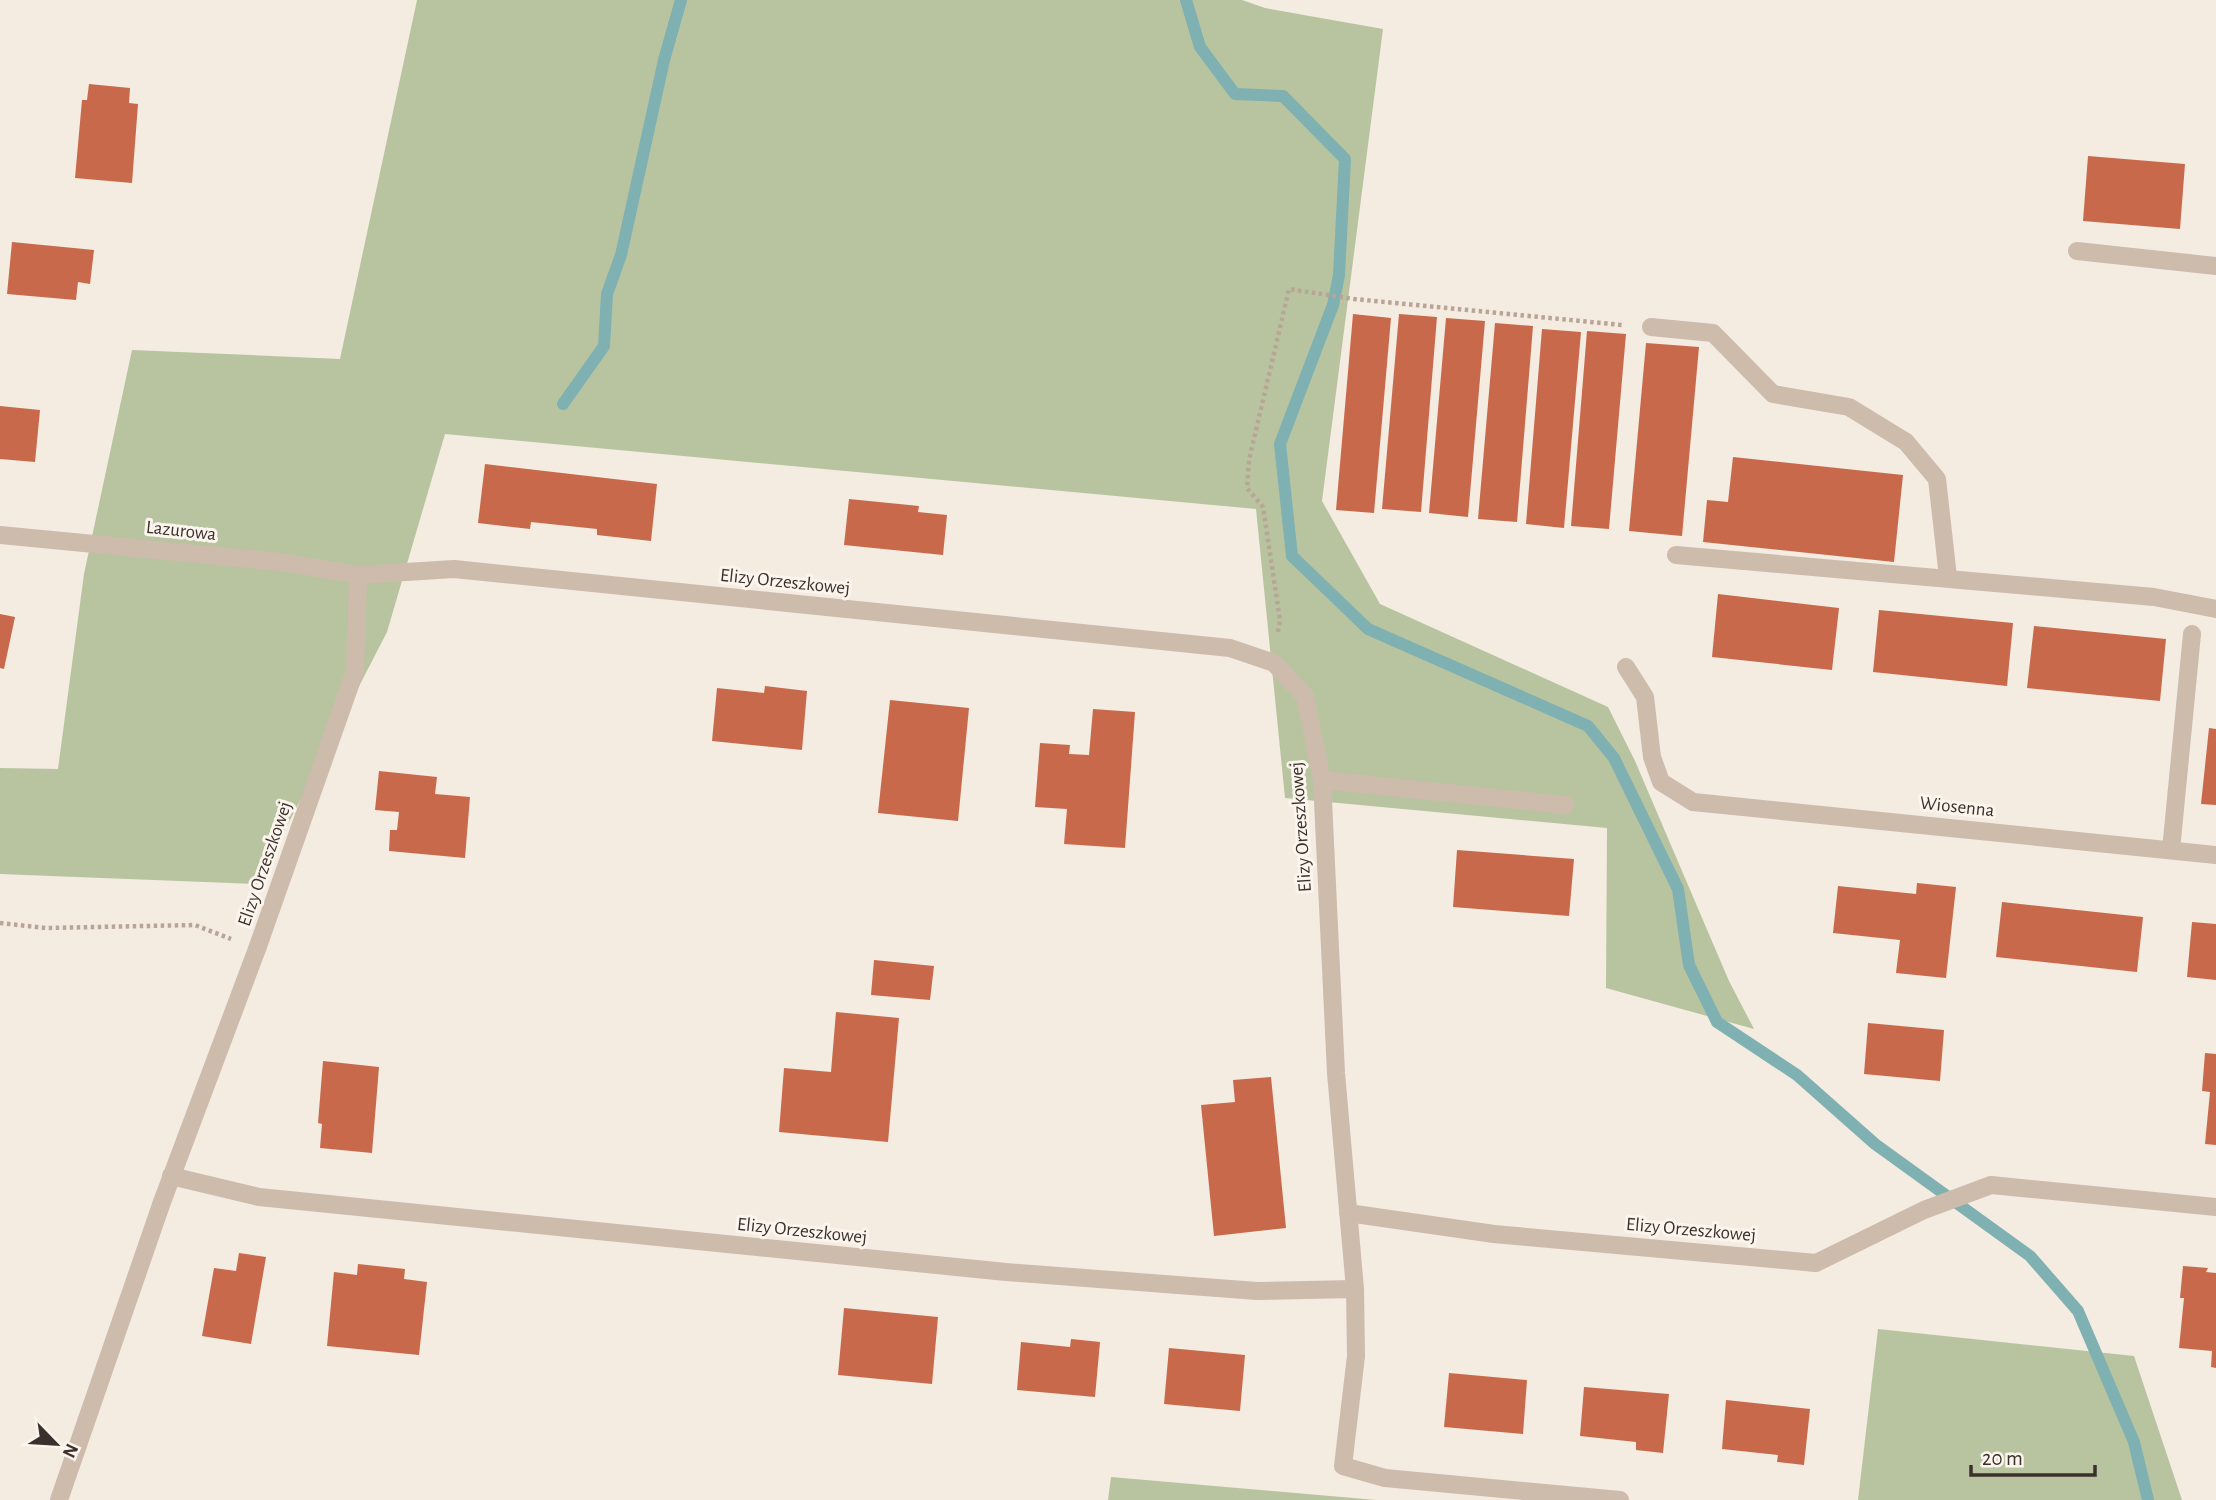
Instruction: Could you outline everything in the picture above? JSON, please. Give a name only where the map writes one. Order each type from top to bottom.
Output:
[{"type":"street","points":[[2077,251],[2216,266]]},
{"type":"street","points":[[1651,327],[1713,334],[1773,394],[1849,407],[1906,442],[1937,479],[1948,577]]},
{"type":"street","name":"Lazurowa","points":[[0,535],[281,562],[358,575]]},
{"type":"street","points":[[1676,555],[2154,597],[2216,609]]},
{"type":"street","name":"Elizy Orzeszkowej","points":[[59,1500],[171,1176],[257,949],[355,671],[358,575],[454,569],[1230,648],[1275,663],[1305,696],[1322,780],[1336,1073],[1355,1289],[1257,1292],[1006,1272],[259,1197],[171,1176]]},
{"type":"street","points":[[2171,850],[2192,634]]},
{"type":"street","name":"Wiosenna","points":[[1626,667],[1645,697],[1652,757],[1661,782],[1693,802],[2216,855]]},
{"type":"street","points":[[1322,780],[1565,805]]},
{"type":"street","name":"Elizy Orzeszkowej","points":[[1348,1213],[1494,1234],[1816,1263],[1935,1206],[1991,1185],[2216,1207]]},
{"type":"street","points":[[1355,1289],[1356,1356],[1343,1466],[1385,1478],[1620,1500]]},
{"type":"path","points":[[1275,663],[1280,620],[1263,508],[1247,488],[1249,460],[1289,289],[1354,299],[1651,327]]},
{"type":"path","points":[[0,923],[46,928],[195,925],[257,949]]},
{"type":"green space","points":[[417,0],[1242,0],[1265,8],[1383,29],[1322,501],[1380,604],[1608,707],[1635,761],[1729,981],[1754,1029],[1606,988],[1607,828],[1285,798],[1256,509],[445,434],[387,632],[257,884],[0,874],[0,768],[58,769],[84,574],[132,350],[340,359]]},
{"type":"green space","points":[[1878,1329],[2134,1356],[2182,1500],[1858,1500]]},
{"type":"green space","points":[[1111,1477],[1376,1500],[1108,1500]]},
{"type":"building","points":[[89,84],[130,88],[129,103],[138,104],[132,183],[75,178],[82,100],[87,100]]},
{"type":"building","points":[[2088,156],[2185,164],[2180,229],[2083,221]]},
{"type":"building","points":[[12,242],[94,250],[90,284],[78,282],[76,300],[7,294]]},
{"type":"building","points":[[1353,314],[1391,318],[1374,513],[1336,510]]},
{"type":"building","points":[[1399,314],[1437,317],[1421,512],[1382,509]]},
{"type":"building","points":[[1446,318],[1485,321],[1468,517],[1429,513]]},
{"type":"building","points":[[1495,323],[1533,326],[1517,522],[1478,519]]},
{"type":"building","points":[[1542,329],[1581,332],[1564,528],[1526,524]]},
{"type":"building","points":[[1587,331],[1626,334],[1609,529],[1571,526]]},
{"type":"building","points":[[1646,343],[1699,347],[1682,536],[1629,531]]},
{"type":"building","points":[[0,406],[40,410],[35,462],[0,459]]},
{"type":"building","points":[[1733,457],[1903,475],[1894,562],[1703,542],[1707,500],[1728,502]]},
{"type":"building","points":[[485,464],[657,484],[651,541],[597,535],[597,529],[531,522],[530,529],[478,523]]},
{"type":"building","points":[[849,499],[919,506],[918,512],[947,515],[943,555],[844,545]]},
{"type":"building","points":[[1718,594],[1839,608],[1832,670],[1712,657]]},
{"type":"building","points":[[1879,610],[2013,623],[2007,686],[1873,672]]},
{"type":"building","points":[[0,614],[15,617],[4,669],[0,668]]},
{"type":"building","points":[[2034,626],[2166,639],[2160,701],[2027,688]]},
{"type":"building","points":[[765,686],[807,691],[802,750],[712,741],[717,688],[764,693]]},
{"type":"building","points":[[890,700],[969,708],[958,821],[878,813]]},
{"type":"building","points":[[1093,709],[1135,712],[1125,848],[1064,844],[1067,809],[1035,807],[1040,743],[1070,745],[1069,754],[1089,755]]},
{"type":"building","points":[[2209,728],[2216,729],[2216,805],[2201,804]]},
{"type":"building","points":[[379,771],[437,777],[435,794],[470,797],[465,858],[389,851],[390,830],[397,830],[399,812],[375,810]]},
{"type":"building","points":[[1457,850],[1574,859],[1569,916],[1453,907]]},
{"type":"building","points":[[1917,883],[1956,887],[1946,978],[1896,973],[1900,940],[1833,933],[1838,886],[1916,894]]},
{"type":"building","points":[[2002,902],[2143,917],[2137,972],[1996,957]]},
{"type":"building","points":[[2192,922],[2216,924],[2216,980],[2187,977]]},
{"type":"building","points":[[874,960],[934,966],[930,1000],[871,995]]},
{"type":"building","points":[[836,1012],[899,1018],[888,1142],[779,1132],[784,1068],[831,1072]]},
{"type":"building","points":[[1868,1023],[1944,1030],[1940,1081],[1864,1074]]},
{"type":"building","points":[[2205,1053],[2216,1054],[2216,1145],[2205,1144],[2210,1092],[2202,1091]]},
{"type":"building","points":[[323,1061],[379,1067],[372,1153],[320,1148],[322,1124],[318,1123]]},
{"type":"building","points":[[1271,1077],[1286,1228],[1214,1236],[1201,1105],[1235,1102],[1233,1080]]},
{"type":"building","points":[[239,1253],[266,1257],[251,1344],[202,1336],[214,1268],[236,1271]]},
{"type":"building","points":[[358,1264],[405,1269],[404,1279],[427,1282],[419,1355],[327,1346],[334,1272],[357,1275]]},
{"type":"building","points":[[2183,1266],[2208,1268],[2206,1272],[2216,1273],[2216,1368],[2211,1367],[2212,1351],[2179,1348],[2184,1298],[2180,1298]]},
{"type":"building","points":[[844,1308],[938,1317],[932,1384],[838,1375]]},
{"type":"building","points":[[1071,1339],[1100,1342],[1095,1397],[1017,1390],[1021,1342],[1070,1347]]},
{"type":"building","points":[[1169,1348],[1245,1355],[1240,1411],[1164,1404]]},
{"type":"building","points":[[1449,1373],[1527,1380],[1523,1434],[1444,1427]]},
{"type":"building","points":[[1584,1387],[1669,1394],[1663,1453],[1636,1450],[1636,1442],[1580,1436]]},
{"type":"building","points":[[1726,1400],[1810,1409],[1804,1465],[1777,1462],[1778,1455],[1722,1449]]},
{"type":"waterway","points":[[563,404],[604,346],[607,294],[621,255],[664,60],[681,0]]},
{"type":"waterway","points":[[1186,0],[1200,47],[1235,94],[1283,96],[1345,159],[1339,275],[1333,305],[1280,444],[1292,556],[1368,629],[1588,726],[1614,758],[1678,889],[1689,965],[1717,1022],[1797,1075],[1875,1144],[2030,1256],[2078,1311],[2134,1442],[2148,1500]]}]
